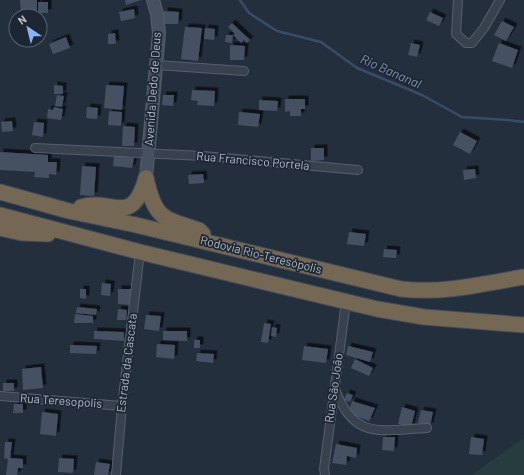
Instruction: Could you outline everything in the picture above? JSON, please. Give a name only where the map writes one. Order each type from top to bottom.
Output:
[{"type":"highway","points":[[69,211],[88,205],[121,208],[130,206],[137,201],[146,178]]},
{"type":"highway","points":[[146,178],[150,198],[154,207],[160,214],[181,224],[199,230],[214,244]]},
{"type":"highway","points":[[0,182],[9,185],[27,199]]},
{"type":"highway","name":"Rodovia Rio-Teresópolis","points":[[0,192],[69,211],[401,289],[422,291],[441,290],[524,277]]},
{"type":"highway","name":"Rodovia Rio-Teresópolis","points":[[0,215],[140,252],[346,302],[424,317],[524,326]]},
{"type":"highway","points":[[0,228],[22,233],[78,235]]},
{"type":"main road","name":"Avenida Dedo de Deus","points":[[146,178],[159,33],[157,14],[153,0]]},
{"type":"street","points":[[458,0],[455,29],[459,39],[466,43],[472,43],[478,38],[500,0]]},
{"type":"street","points":[[157,65],[244,71]]},
{"type":"street","name":"Rua Francisco Portela","points":[[35,148],[203,156],[358,170]]},
{"type":"street","name":"Estrada da Cascata","points":[[116,475],[122,406],[140,252]]},
{"type":"street","name":"Rua São João","points":[[325,475],[324,469],[346,302]]},
{"type":"street","points":[[334,387],[340,404],[348,415],[366,429],[379,430],[427,428]]},
{"type":"street","name":"Rua Teresopolis","points":[[0,396],[122,406]]},
{"type":"green space","points":[[524,438],[524,475],[471,475]]},
{"type":"building","points":[[20,0],[37,0],[37,8],[21,8]]},
{"type":"building","points":[[125,0],[141,0],[126,5]]},
{"type":"building","points":[[38,2],[48,2],[48,8],[38,8]]},
{"type":"building","points":[[134,9],[135,18],[121,21],[119,12]]},
{"type":"building","points":[[164,11],[179,12],[178,24],[164,24]]},
{"type":"building","points":[[430,12],[443,18],[439,26],[426,20]]},
{"type":"building","points":[[502,21],[514,27],[506,41],[494,35]]},
{"type":"building","points":[[232,23],[250,40],[247,43],[244,40],[241,43],[233,35],[235,34],[228,27]]},
{"type":"building","points":[[185,27],[202,28],[198,61],[181,59]]},
{"type":"building","points":[[205,28],[215,29],[214,40],[204,39]]},
{"type":"building","points":[[115,33],[116,44],[108,44],[108,34]]},
{"type":"building","points":[[226,35],[233,35],[232,43],[225,42]]},
{"type":"building","points":[[66,37],[70,48],[53,54],[49,44]]},
{"type":"building","points":[[411,43],[420,45],[417,57],[408,55]]},
{"type":"building","points":[[499,43],[518,50],[512,68],[492,61]]},
{"type":"building","points":[[230,45],[245,46],[244,60],[230,60]]},
{"type":"building","points":[[54,85],[63,86],[63,94],[54,94]]},
{"type":"building","points":[[106,85],[124,86],[122,110],[104,108]]},
{"type":"building","points":[[192,90],[215,91],[214,106],[197,105],[198,101],[191,100]]},
{"type":"building","points":[[57,95],[64,96],[62,107],[55,106]]},
{"type":"building","points":[[163,95],[174,95],[173,106],[162,105]]},
{"type":"building","points":[[285,99],[305,99],[305,109],[301,109],[301,116],[290,116],[290,111],[285,112]]},
{"type":"building","points":[[259,100],[278,101],[277,111],[259,110]]},
{"type":"building","points":[[54,107],[63,109],[61,120],[47,118],[48,109],[53,110]]},
{"type":"building","points":[[87,107],[98,108],[97,119],[86,118]]},
{"type":"building","points":[[109,111],[122,112],[121,126],[108,125]]},
{"type":"building","points":[[239,112],[260,114],[258,127],[238,125]]},
{"type":"building","points":[[12,121],[13,131],[2,132],[1,122]]},
{"type":"building","points":[[34,122],[44,123],[43,137],[32,135]]},
{"type":"building","points":[[123,126],[135,127],[134,146],[122,146]]},
{"type":"building","points":[[460,132],[477,141],[470,154],[453,145]]},
{"type":"building","points":[[311,148],[324,148],[324,160],[311,161]]},
{"type":"building","points":[[0,152],[48,155],[48,162],[57,162],[56,175],[49,174],[49,178],[34,177],[35,172],[0,170]]},
{"type":"building","points":[[114,155],[134,158],[132,168],[113,166]]},
{"type":"building","points":[[82,166],[96,167],[94,196],[80,195]]},
{"type":"building","points":[[475,169],[476,178],[464,180],[463,170]]},
{"type":"building","points":[[203,174],[204,183],[189,184],[188,175]]},
{"type":"building","points":[[349,232],[366,234],[364,246],[347,244]]},
{"type":"building","points":[[384,249],[397,250],[396,258],[383,257]]},
{"type":"building","points":[[102,283],[111,284],[110,296],[101,295]]},
{"type":"building","points":[[80,289],[86,289],[86,299],[80,298]]},
{"type":"building","points":[[118,289],[131,289],[130,305],[118,304]]},
{"type":"building","points":[[77,307],[97,309],[96,315],[76,313]]},
{"type":"building","points":[[118,309],[127,310],[126,320],[117,320]]},
{"type":"building","points":[[75,314],[93,316],[93,323],[74,323]]},
{"type":"building","points":[[146,315],[161,316],[159,331],[144,329]]},
{"type":"building","points":[[264,323],[271,324],[268,343],[261,342]]},
{"type":"building","points":[[272,327],[277,328],[276,337],[271,336]]},
{"type":"building","points":[[94,331],[124,332],[124,341],[94,339]]},
{"type":"building","points":[[163,331],[187,331],[187,341],[163,340]]},
{"type":"building","points":[[194,340],[200,340],[200,348],[194,348]]},
{"type":"building","points":[[157,344],[175,345],[174,359],[156,357]]},
{"type":"building","points":[[70,345],[97,346],[96,354],[70,353]]},
{"type":"building","points":[[304,346],[328,349],[326,363],[302,360]]},
{"type":"building","points":[[348,346],[373,352],[370,362],[346,355]]},
{"type":"building","points":[[197,353],[214,354],[213,363],[196,361]]},
{"type":"building","points":[[355,359],[373,368],[369,376],[351,368]]},
{"type":"building","points":[[41,367],[43,388],[23,390],[22,369]]},
{"type":"building","points":[[3,383],[14,383],[14,391],[3,391]]},
{"type":"building","points":[[347,393],[353,395],[350,402],[344,400]]},
{"type":"building","points":[[352,401],[375,408],[369,421],[348,413]]},
{"type":"building","points":[[14,404],[23,404],[23,413],[13,413]]},
{"type":"building","points":[[402,407],[415,411],[411,427],[398,424]]},
{"type":"building","points":[[421,410],[433,412],[430,426],[418,423]]},
{"type":"building","points":[[42,412],[58,414],[56,436],[40,434]]},
{"type":"building","points":[[383,437],[395,437],[394,451],[382,450]]},
{"type":"building","points":[[471,437],[484,439],[482,455],[469,454]]},
{"type":"building","points":[[5,442],[12,442],[10,458],[23,459],[23,468],[18,468],[17,475],[6,475],[8,459],[4,458]]},
{"type":"building","points":[[336,444],[357,448],[356,458],[347,456],[346,465],[332,463]]},
{"type":"building","points":[[59,458],[74,459],[73,473],[58,472]]},
{"type":"building","points":[[96,462],[110,464],[108,475],[94,475]]},
{"type":"waterway","name":"Rio Bananal","points":[[240,0],[249,13],[277,31],[321,42],[357,68],[422,95],[462,117],[524,122]]}]
